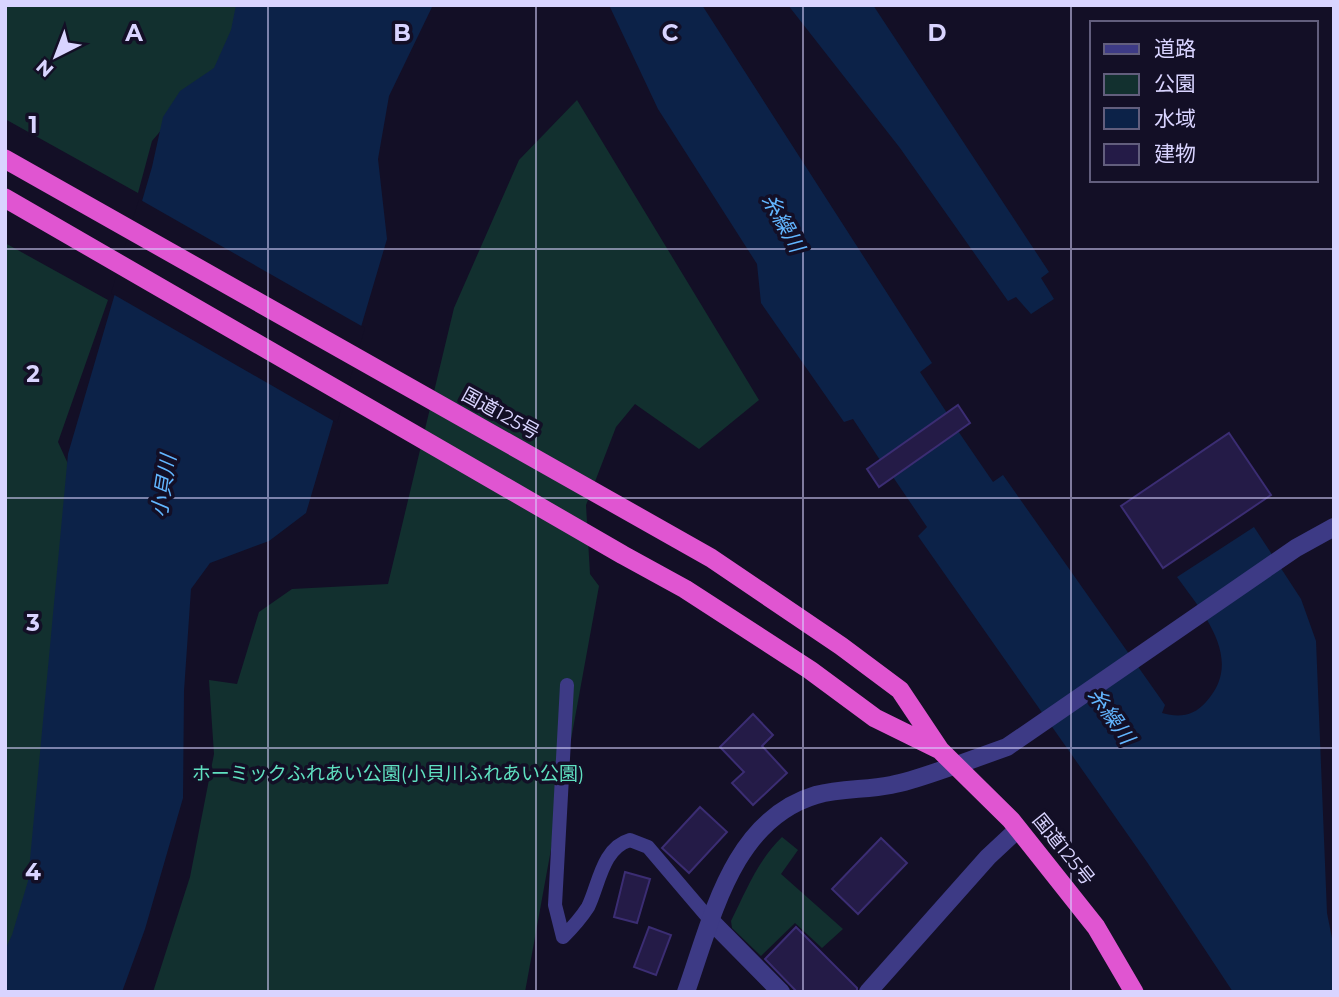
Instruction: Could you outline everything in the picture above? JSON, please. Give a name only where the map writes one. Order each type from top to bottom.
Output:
[{"type":"highway","name":"国道125号","points":[[5,159],[711,558],[841,646],[900,690],[940,750],[1018,829],[1096,927],[1134,992]]},
{"type":"highway","name":"国道125号","points":[[5,198],[685,589],[810,670],[875,718],[940,750]]},
{"type":"street","points":[[686,992],[711,921],[740,855],[756,833],[772,818],[794,804],[817,795],[891,785],[1007,747],[1284,556],[1334,527]]},
{"type":"street","points":[[868,992],[988,857],[1018,829]]},
{"type":"street","points":[[711,921],[781,992]]},
{"type":"lane","points":[[567,685],[555,905],[563,937],[588,907],[604,865],[622,842],[631,840],[648,847],[711,921]]},
{"type":"green space","points":[[5,5],[246,5],[229,60],[152,141],[138,193],[5,119]]},
{"type":"green space","name":"ホーミックふれあい公園(小貝川ふれあい公園)","points":[[577,100],[759,400],[699,449],[635,404],[616,427],[586,505],[590,574],[599,586],[525,992],[153,992],[190,877],[214,754],[209,680],[237,684],[259,612],[292,589],[388,584],[454,308],[519,160]]},
{"type":"green space","points":[[5,243],[108,300],[58,442],[74,477],[34,888],[5,969]]},
{"type":"green space","points":[[782,837],[798,850],[781,874],[843,929],[822,948],[795,923],[761,956],[732,928],[731,921],[759,866]]},
{"type":"water","name":"小貝川","points":[[236,5],[433,5],[389,96],[378,159],[387,239],[306,513],[269,541],[210,563],[191,589],[184,691],[183,798],[145,929],[122,992],[5,992],[5,950],[28,881],[68,454],[152,167],[163,117],[180,91],[214,68],[231,30]]},
{"type":"water","name":"糸繰川","points":[[609,5],[702,5],[932,363],[920,372],[947,413],[880,460],[853,419],[844,422],[761,303],[757,264],[658,109]]},
{"type":"water","points":[[788,5],[873,5],[1049,272],[1041,278],[1054,299],[1031,314],[1016,297],[1008,301],[900,148]]},
{"type":"water","name":"糸繰川","points":[[958,431],[993,482],[1003,475],[1165,705],[1162,713],[1180,715],[1196,710],[1206,702],[1217,686],[1222,670],[1216,637],[1177,577],[1254,527],[1301,599],[1316,641],[1327,913],[1334,948],[1334,992],[1233,992],[1147,862],[918,536],[927,527],[893,477]]},
{"type":"pier","points":[[139,199],[365,328],[337,423],[111,293]]},
{"type":"building","points":[[958,405],[970,423],[879,487],[867,469]]},
{"type":"building","points":[[1229,433],[1271,495],[1163,568],[1121,506]]},
{"type":"building","points":[[753,714],[773,735],[762,746],[787,773],[753,805],[732,783],[744,772],[720,747]]},
{"type":"building","points":[[700,807],[727,832],[689,873],[662,848]]},
{"type":"building","points":[[881,838],[907,863],[858,914],[832,889]]},
{"type":"building","points":[[625,872],[650,879],[637,923],[614,917]]},
{"type":"building","points":[[649,927],[671,935],[656,975],[634,967]]},
{"type":"building","points":[[796,927],[857,988],[857,992],[797,992],[765,959]]}]
